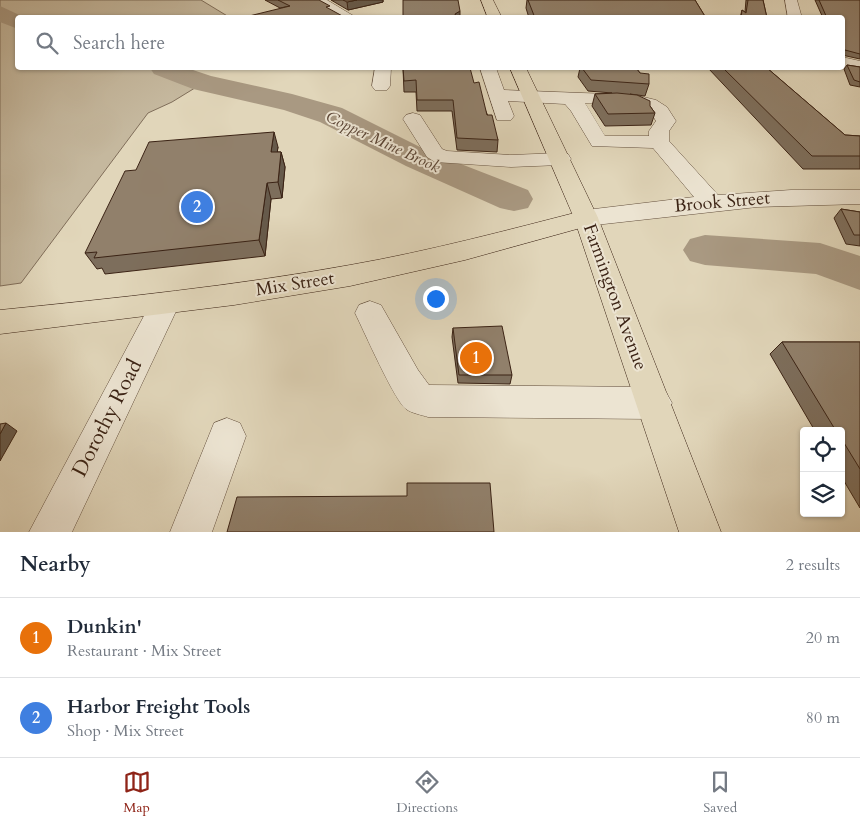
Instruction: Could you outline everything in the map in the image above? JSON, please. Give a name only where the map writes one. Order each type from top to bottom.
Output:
[{"type":"main road","points":[[487,0],[494,15]]},
{"type":"main road","name":"Farmington Avenue","points":[[520,72],[586,218],[700,532]]},
{"type":"main road","name":"Mix Street","points":[[0,322],[164,305],[335,278],[437,257],[586,218]]},
{"type":"street","points":[[317,0],[345,15]]},
{"type":"street","points":[[791,0],[794,15]]},
{"type":"street","points":[[845,63],[860,66]]},
{"type":"street","points":[[381,86],[383,70]]},
{"type":"street","points":[[520,72],[490,73],[503,128],[560,159]]},
{"type":"street","points":[[593,102],[616,97],[658,108],[665,116],[666,121],[659,137]]},
{"type":"street","points":[[414,118],[434,153],[456,158],[503,128],[532,98],[646,104]]},
{"type":"street","points":[[593,102],[599,142],[659,137]]},
{"type":"street","points":[[659,137],[711,202]]},
{"type":"street","name":"Brook Street","points":[[586,218],[711,202],[814,196],[860,197]]},
{"type":"street","name":"Dorothy Road","points":[[50,532],[164,305]]},
{"type":"street","points":[[370,313],[406,382],[418,398],[428,401],[654,403]]},
{"type":"street","points":[[191,532],[227,436]]},
{"type":"shaded area","points":[[0,0],[201,0],[226,15],[15,15],[15,70],[168,70],[203,83],[172,102],[148,113],[21,283],[0,286]]},
{"type":"building","points":[[278,0],[319,0],[330,6],[326,7],[341,15],[253,15],[290,6]]},
{"type":"building","points":[[403,0],[458,0],[460,11],[455,15],[403,15]]},
{"type":"building","points":[[528,0],[695,0],[704,15],[534,15]]},
{"type":"building","points":[[748,0],[763,0],[766,15],[741,15],[742,10],[746,13]]},
{"type":"building","points":[[819,0],[860,0],[860,54],[845,50],[845,15],[826,15]]},
{"type":"building","points":[[847,65],[860,67],[860,82],[854,80]]},
{"type":"building","points":[[403,70],[471,70],[474,83],[479,82],[487,115],[492,115],[498,140],[457,138],[453,100],[417,100],[416,80],[404,81]]},
{"type":"building","points":[[584,70],[638,70],[640,73],[649,74],[649,84],[591,80]]},
{"type":"building","points":[[725,70],[769,70],[845,135],[860,136],[860,156],[812,156]]},
{"type":"building","points":[[617,93],[637,95],[650,101],[650,106],[655,113],[608,114],[595,94]]},
{"type":"building","points":[[274,132],[271,152],[281,152],[278,182],[267,183],[259,240],[94,258],[97,252],[85,253],[125,171],[136,170],[149,142]]},
{"type":"building","points":[[841,209],[860,212],[860,235],[854,235]]},
{"type":"building","points":[[502,326],[512,375],[459,375],[453,328]]},
{"type":"building","points":[[782,342],[860,342],[860,469],[845,445],[845,427],[834,427]]},
{"type":"building","points":[[6,423],[0,434],[0,424]]},
{"type":"building","points":[[407,483],[490,483],[494,532],[227,532],[237,497],[407,496]]},
{"type":"waterway","name":"Copper Mine Brook","points":[[0,13],[15,20]]},
{"type":"waterway","name":"Copper Mine Brook","points":[[168,70],[203,83],[292,103],[331,115],[418,159],[514,199]]},
{"type":"waterway","name":"Copper Mine Brook","points":[[705,250],[820,259],[860,273]]},
{"type":"place","name":"Harbor Freight Tools","points":[[197,207]]},
{"type":"place","name":"Dunkin'","points":[[476,358]]}]
